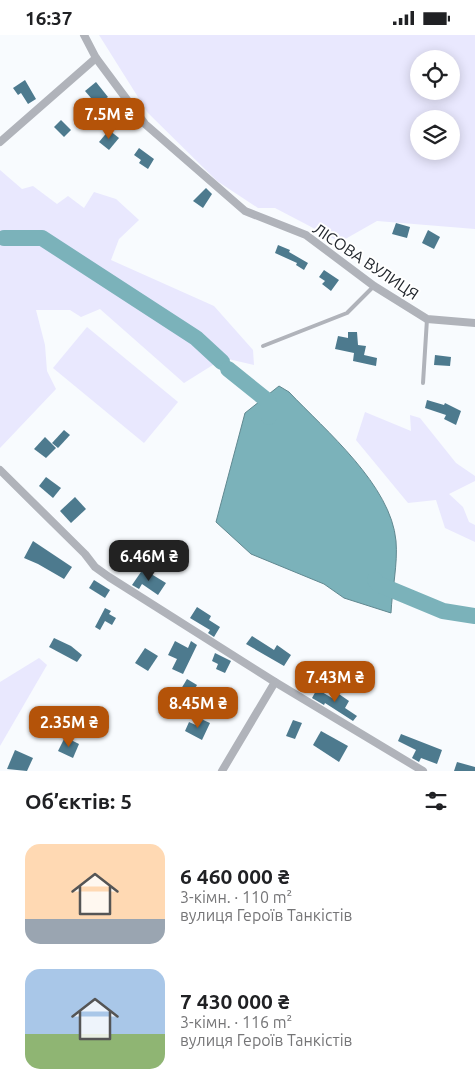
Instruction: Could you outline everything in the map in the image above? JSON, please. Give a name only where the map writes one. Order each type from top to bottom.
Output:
[{"type":"street","name":"ЛІСОВА ВУЛИЦЯ","points":[[84,35],[96,58],[145,124],[245,211],[306,235],[374,286],[427,319],[475,323]]},
{"type":"street","points":[[0,142],[96,58]]},
{"type":"street","points":[[0,470],[85,554],[95,567],[274,682],[423,771]]},
{"type":"street","points":[[222,771],[274,682]]},
{"type":"lane","points":[[263,346],[348,313],[374,286]]},
{"type":"lane","points":[[423,383],[427,319]]},
{"type":"shaded area","points":[[99,35],[475,35],[475,229],[377,221],[340,242],[275,208],[258,208],[217,181],[148,113]]},
{"type":"shaded area","points":[[0,170],[22,189],[33,186],[57,204],[68,196],[84,208],[94,192],[116,199],[139,220],[119,239],[111,260],[214,306],[253,350],[254,365],[224,358],[184,383],[100,309],[81,317],[70,310],[36,310],[45,345],[47,371],[56,389],[0,448]]},
{"type":"shaded area","points":[[87,327],[178,402],[144,443],[53,368]]},
{"type":"shaded area","points":[[279,386],[289,392],[338,442],[370,480],[382,500],[391,520],[396,541],[391,613],[344,598],[324,584],[251,554],[216,522],[245,413]]},
{"type":"shaded area","points":[[365,412],[411,431],[410,415],[420,418],[456,463],[475,476],[475,481],[449,494],[463,507],[469,522],[475,525],[475,542],[445,528],[436,500],[408,503],[356,440]]},
{"type":"shaded area","points":[[39,658],[47,665],[0,746],[0,682]]},
{"type":"building","points":[[25,80],[36,99],[28,104],[21,93],[18,95],[13,88]]},
{"type":"building","points":[[96,82],[108,97],[97,105],[85,91]]},
{"type":"building","points":[[61,120],[71,130],[64,137],[54,127]]},
{"type":"building","points":[[109,130],[119,138],[109,150],[99,142]]},
{"type":"building","points":[[139,148],[154,159],[148,169],[139,163],[141,160],[134,155]]},
{"type":"building","points":[[206,188],[212,194],[203,208],[193,201]]},
{"type":"building","points":[[396,223],[410,227],[407,238],[392,234]]},
{"type":"building","points":[[428,230],[440,237],[434,249],[422,243]]},
{"type":"building","points":[[278,245],[290,250],[289,252],[308,263],[304,270],[296,265],[297,263],[275,253]]},
{"type":"building","points":[[324,270],[339,280],[331,291],[322,284],[325,281],[319,277]]},
{"type":"building","points":[[348,332],[357,332],[358,345],[366,346],[364,355],[377,358],[376,366],[353,361],[354,353],[335,349],[338,336],[348,338]]},
{"type":"building","points":[[435,355],[451,357],[450,366],[434,365]]},
{"type":"building","points":[[427,400],[444,405],[445,403],[461,411],[456,425],[444,419],[446,415],[425,408]]},
{"type":"building","points":[[64,430],[70,435],[58,448],[52,443]]},
{"type":"building","points":[[45,437],[56,448],[46,458],[34,449]]},
{"type":"building","points":[[46,477],[61,488],[53,498],[39,486]]},
{"type":"building","points":[[75,497],[86,509],[71,523],[60,511]]},
{"type":"building","points":[[33,541],[72,567],[64,579],[24,558]]},
{"type":"building","points":[[133,551],[146,559],[140,570],[127,561]]},
{"type":"building","points":[[143,569],[166,583],[158,595],[142,584],[139,589],[132,585]]},
{"type":"building","points":[[94,580],[110,590],[105,598],[89,588]]},
{"type":"building","points":[[197,607],[211,616],[209,620],[220,627],[214,637],[208,633],[210,630],[190,618]]},
{"type":"building","points":[[105,608],[111,611],[109,614],[116,618],[112,625],[105,621],[100,630],[95,627]]},
{"type":"building","points":[[252,636],[274,650],[277,645],[291,655],[284,666],[246,644]]},
{"type":"building","points":[[54,638],[71,646],[82,655],[77,662],[49,647]]},
{"type":"building","points":[[175,641],[188,648],[191,641],[197,645],[183,674],[172,669],[177,659],[168,655]]},
{"type":"building","points":[[145,648],[158,656],[148,671],[135,663]]},
{"type":"building","points":[[215,653],[231,661],[225,673],[216,669],[218,664],[212,661]]},
{"type":"building","points":[[310,668],[326,679],[321,688],[304,677]]},
{"type":"building","points":[[187,679],[197,685],[183,709],[172,704]]},
{"type":"building","points":[[317,689],[332,698],[336,692],[349,701],[345,708],[357,716],[353,721],[325,703],[324,705],[312,698]]},
{"type":"building","points":[[201,719],[210,723],[202,740],[185,731],[189,722],[198,726]]},
{"type":"building","points":[[293,720],[302,723],[295,739],[286,736]]},
{"type":"building","points":[[321,731],[348,746],[339,762],[313,745]]},
{"type":"building","points":[[401,734],[442,750],[437,764],[421,758],[419,762],[412,758],[416,750],[398,741]]},
{"type":"building","points":[[65,737],[79,744],[73,758],[58,751]]},
{"type":"building","points":[[15,750],[33,758],[27,771],[7,769]]},
{"type":"building","points":[[457,762],[475,767],[475,771],[454,771]]},
{"type":"waterway","points":[[4,238],[42,238],[196,338],[222,362]]},
{"type":"waterway","points":[[228,369],[269,402],[269,417]]},
{"type":"waterway","points":[[375,580],[378,584],[443,611],[475,616]]}]
